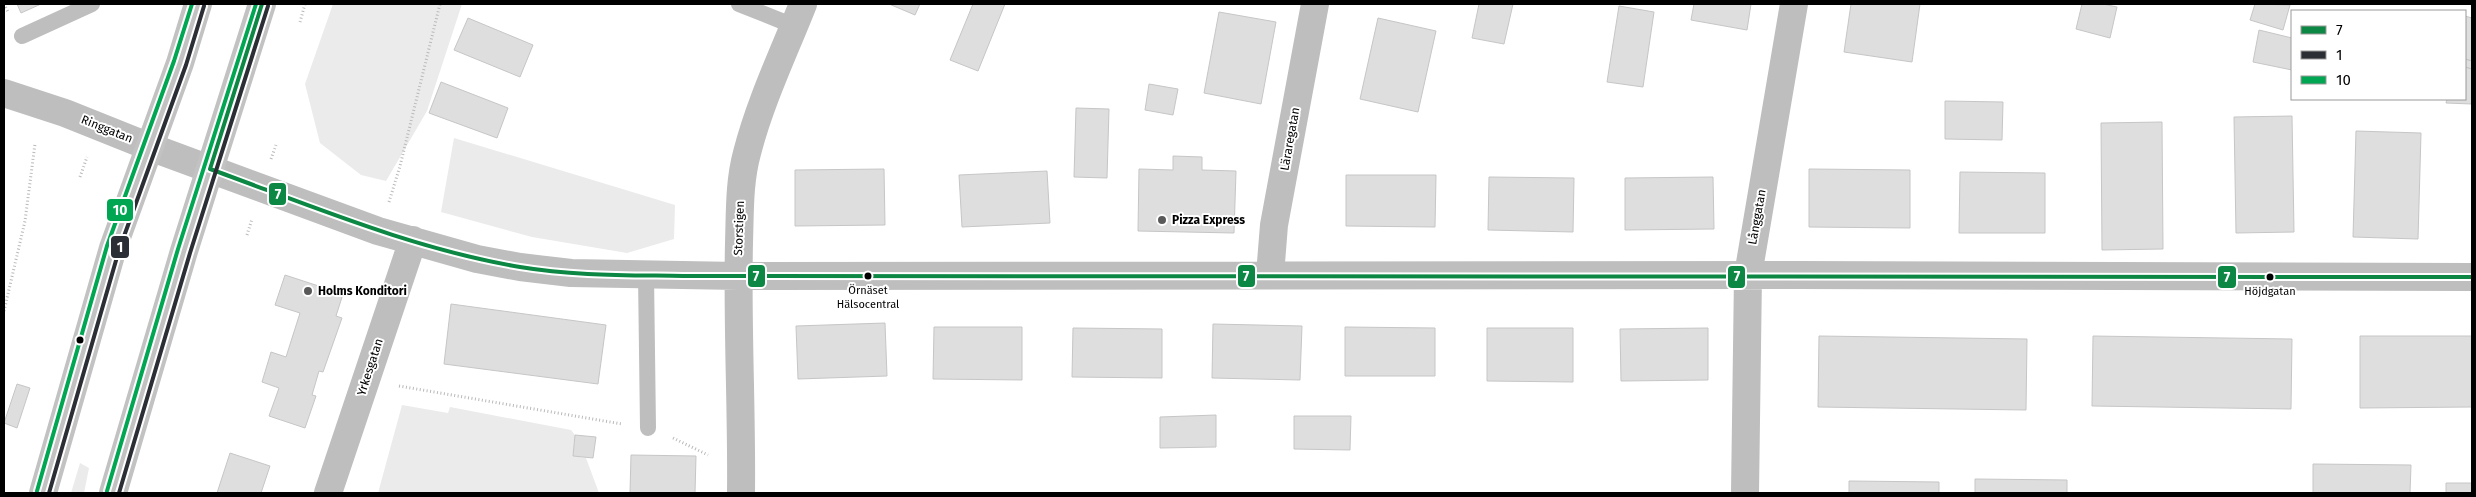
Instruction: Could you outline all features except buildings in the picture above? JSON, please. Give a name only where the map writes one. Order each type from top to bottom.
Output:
[{"type":"main road","points":[[43,493],[113,248],[150,147],[198,4]]},
{"type":"main road","points":[[113,493],[210,169],[262,4]]},
{"type":"street","name":"Läraregatan","points":[[1270,276],[1274,225],[1315,4]]},
{"type":"street","name":"Långgatan","points":[[1745,493],[1748,275],[1794,4]]},
{"type":"street","name":"Storstigen","points":[[741,493],[739,209],[747,153],[799,15]]},
{"type":"street","name":"Ringgatan","points":[[4,93],[65,113],[150,147],[378,231],[477,259],[520,267],[571,273],[738,276],[1748,275],[2472,277]]},
{"type":"street","name":"Yrkesgatan","points":[[328,493],[413,240]]},
{"type":"lane","points":[[22,36],[92,4]]},
{"type":"lane","points":[[739,4],[799,15]]},
{"type":"lane","points":[[646,275],[648,428]]},
{"type":"path","points":[[300,22],[305,4]]},
{"type":"path","points":[[378,231],[400,166],[440,4]]},
{"type":"path","points":[[4,311],[25,221],[35,144]]},
{"type":"path","points":[[366,381],[648,428],[709,455]]},
{"type":"shaded area","points":[[333,4],[462,4],[427,111],[386,181],[361,175],[320,143],[305,84]]},
{"type":"shaded area","points":[[454,138],[675,205],[674,239],[627,253],[532,237],[441,212]]},
{"type":"shaded area","points":[[402,405],[448,413],[450,407],[571,430],[575,435],[573,456],[586,458],[599,493],[378,493]]},
{"type":"shaded area","points":[[80,463],[89,468],[84,493],[71,493]]},
{"type":"transit line","name":"10","points":[[37,491],[107,246],[174,61],[192,4]]},
{"type":"transit line","name":"10","points":[[107,491],[178,249],[256,4]]},
{"type":"transit line","name":"7","points":[[262,4],[210,169],[325,212],[402,238],[480,259],[540,270],[683,276],[2472,277]]},
{"type":"transit line","name":"1","points":[[49,493],[119,250],[186,65],[204,6]]},
{"type":"transit line","name":"1","points":[[119,493],[190,253],[268,6]]},
{"type":"place","name":"Pizza Express","points":[[1162,220]]},
{"type":"place","name":"Örnäset Hälsocentral","points":[[868,276]]},
{"type":"place","name":"Höjdgatan","points":[[2270,277]]},
{"type":"place","name":"Holms Konditori","points":[[308,291]]}]
